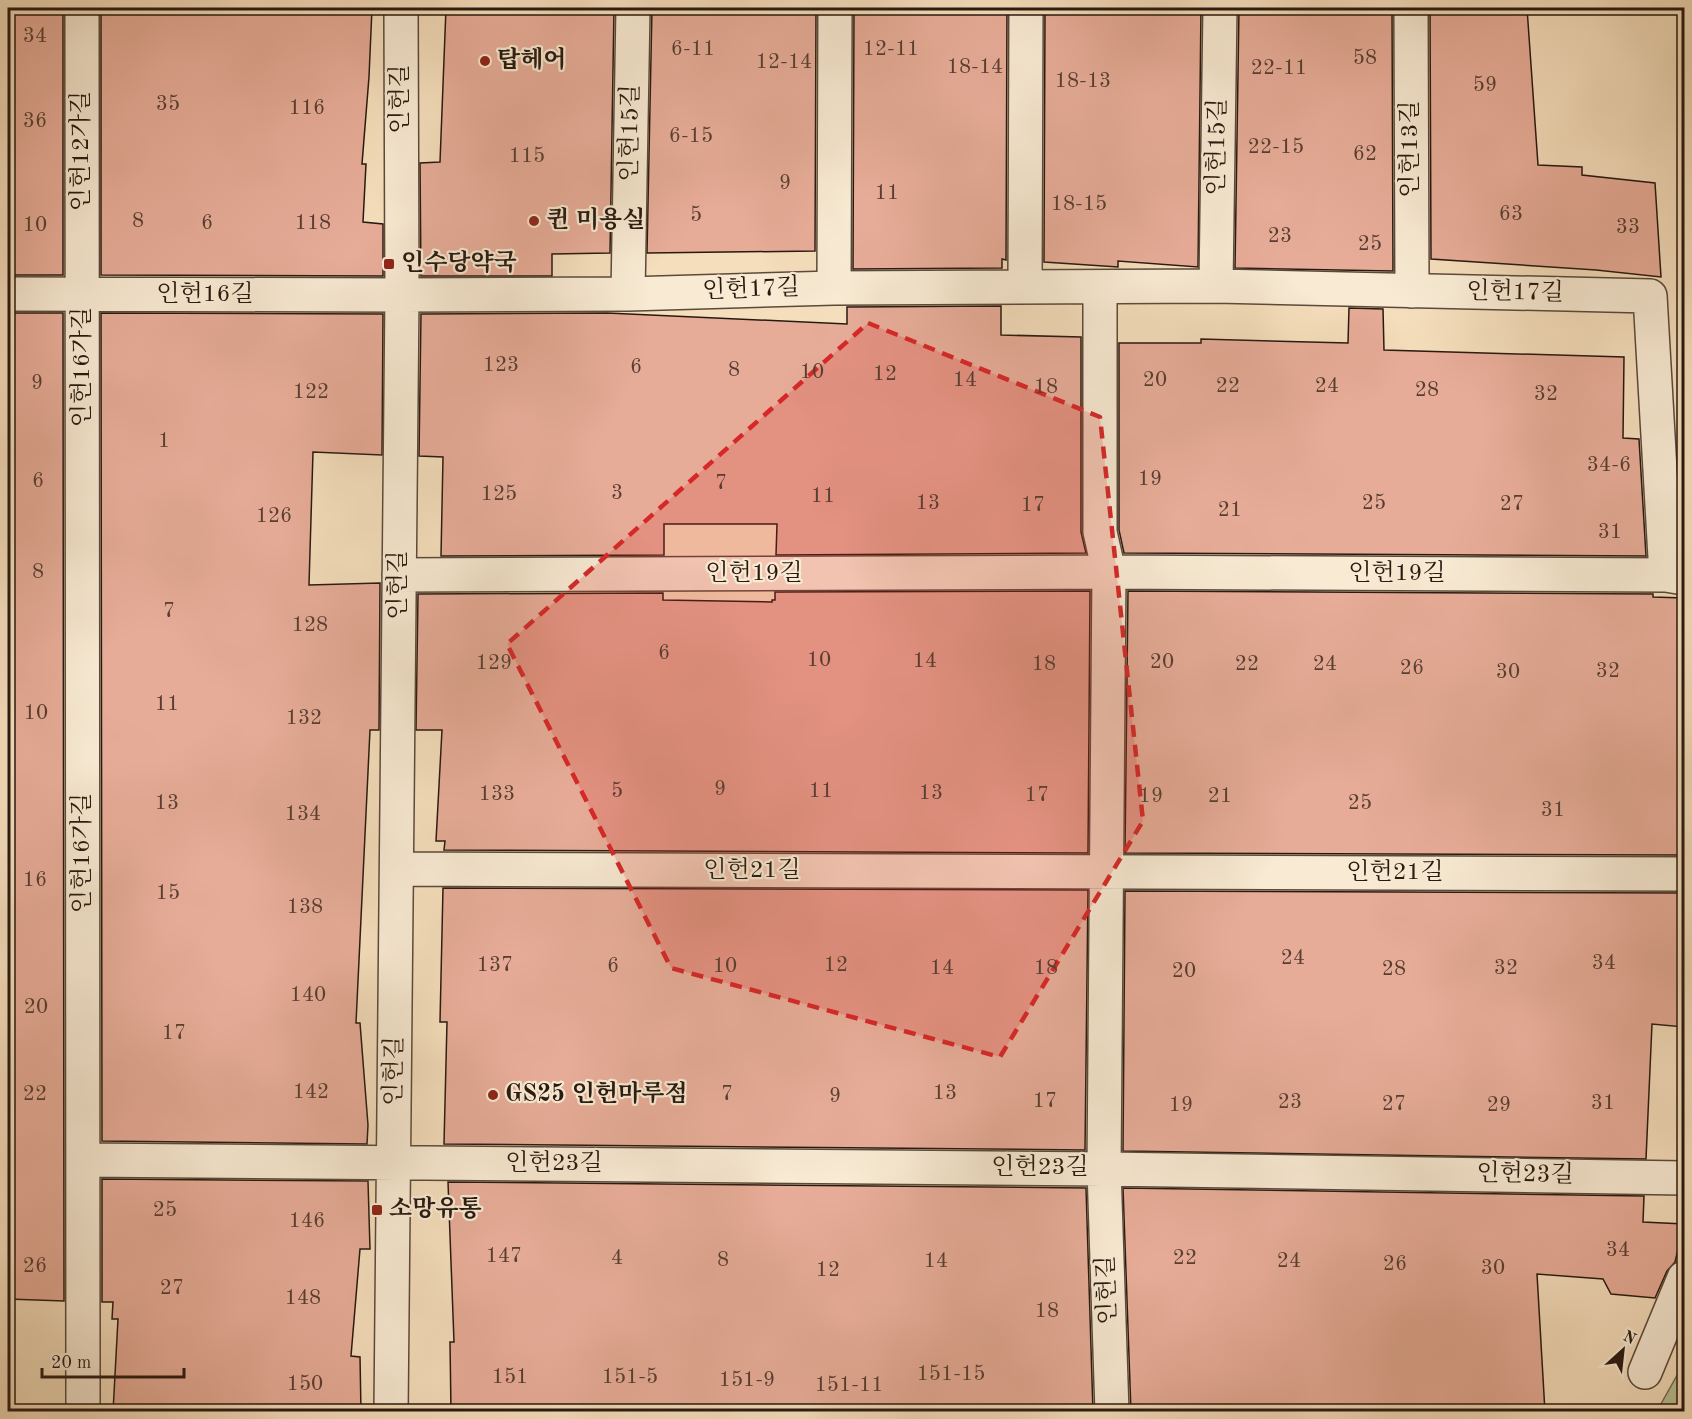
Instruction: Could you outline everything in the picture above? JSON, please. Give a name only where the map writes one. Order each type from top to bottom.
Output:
[{"type":"street","name":"인헌12가길","points":[[82,8],[83,295]]},
{"type":"street","name":"인헌길","points":[[391,1412],[402,296],[400,8]]},
{"type":"street","name":"인헌15길","points":[[628,294],[633,8]]},
{"type":"street","points":[[834,288],[835,8]]},
{"type":"street","points":[[1025,286],[1026,8]]},
{"type":"street","name":"인헌15길","points":[[1216,285],[1220,8]]},
{"type":"street","name":"인헌13길","points":[[1411,8],[1412,291]]},
{"type":"street","name":"인헌17길","points":[[402,296],[628,294],[834,288],[1216,285],[1650,296],[1675,577]]},
{"type":"street","points":[[1100,287],[1100,532],[1109,572],[1104,1169]]},
{"type":"street","name":"인헌16길","points":[[8,294],[402,296]]},
{"type":"street","name":"인헌16가길","points":[[83,295],[83,1412]]},
{"type":"street","name":"인헌19길","points":[[399,575],[1109,572],[1675,577]]},
{"type":"street","name":"인헌21길","points":[[397,869],[1684,874]]},
{"type":"street","points":[[83,1160],[394,1162]]},
{"type":"street","name":"인헌23길","points":[[394,1162],[1104,1169],[1684,1178]]},
{"type":"street","name":"인헌길","points":[[1104,1169],[1112,1412]]},
{"type":"street","points":[[1645,1372],[1684,1278]]},
{"type":"highlighted area","points":[[868,323],[1100,417],[1143,821],[1000,1057],[671,968],[507,644]]},
{"type":"green space","points":[[1684,1363],[1684,1411],[1657,1411]]},
{"type":"building","points":[[8,8],[63,8],[63,275],[8,275]]},
{"type":"building","points":[[101,8],[372,8],[362,164],[366,164],[363,222],[383,224],[383,276],[101,275]]},
{"type":"building","points":[[446,8],[614,8],[610,253],[552,254],[552,276],[421,276],[420,163],[440,162]]},
{"type":"building","points":[[652,8],[816,8],[815,251],[647,253]]},
{"type":"building","points":[[854,8],[1007,8],[1006,260],[1002,259],[1002,268],[853,269]]},
{"type":"building","points":[[1045,8],[1201,8],[1198,267],[1118,261],[1118,267],[1044,262]]},
{"type":"building","points":[[1239,8],[1392,8],[1393,271],[1235,268]]},
{"type":"building","points":[[1430,8],[1527,8],[1538,165],[1582,167],[1582,175],[1655,183],[1661,277],[1596,270],[1431,259]]},
{"type":"building","points":[[1001,306],[1001,335],[1081,337],[1081,532],[1086,553],[776,555],[777,524],[664,524],[664,555],[441,556],[443,457],[419,456],[421,314],[607,313],[847,324],[847,307]]},
{"type":"building","points":[[1349,308],[1383,309],[1384,350],[1624,357],[1623,438],[1639,439],[1646,556],[1124,553],[1119,530],[1119,343],[1201,343],[1201,339],[1348,343]]},
{"type":"building","points":[[8,313],[63,313],[64,1301],[8,1299]]},
{"type":"building","points":[[101,313],[383,314],[382,455],[313,452],[309,585],[380,583],[379,730],[370,730],[356,1023],[360,1023],[368,1125],[367,1144],[102,1141]]},
{"type":"building","points":[[1090,591],[1088,853],[444,850],[445,841],[436,841],[442,730],[416,730],[418,594],[663,593],[663,600],[772,602],[775,600],[775,592]]},
{"type":"building","points":[[1128,591],[1653,594],[1653,597],[1684,598],[1684,855],[1125,853]]},
{"type":"building","points":[[443,888],[1088,890],[1085,1150],[444,1144],[447,1022],[440,1022]]},
{"type":"building","points":[[1125,891],[1684,893],[1684,1027],[1652,1024],[1646,1159],[1123,1151]]},
{"type":"building","points":[[102,1179],[368,1181],[370,1249],[360,1249],[351,1356],[360,1357],[361,1412],[113,1412],[118,1319],[112,1319],[113,1302],[102,1302]]},
{"type":"building","points":[[448,1182],[1086,1188],[1093,1412],[451,1412],[450,1342],[454,1342]]},
{"type":"building","points":[[1123,1188],[1644,1196],[1643,1222],[1684,1224],[1675,1262],[1667,1271],[1655,1298],[1611,1294],[1603,1279],[1537,1274],[1545,1412],[1131,1412]]},
{"type":"place","name":"탑헤어","points":[[485,61]]},
{"type":"place","name":"퀸 미용실","points":[[534,221]]},
{"type":"place","name":"인수당약국","points":[[389,264]]},
{"type":"place","name":"GS25 인헌마루점","points":[[493,1095]]},
{"type":"place","name":"소망유통","points":[[377,1210]]}]
